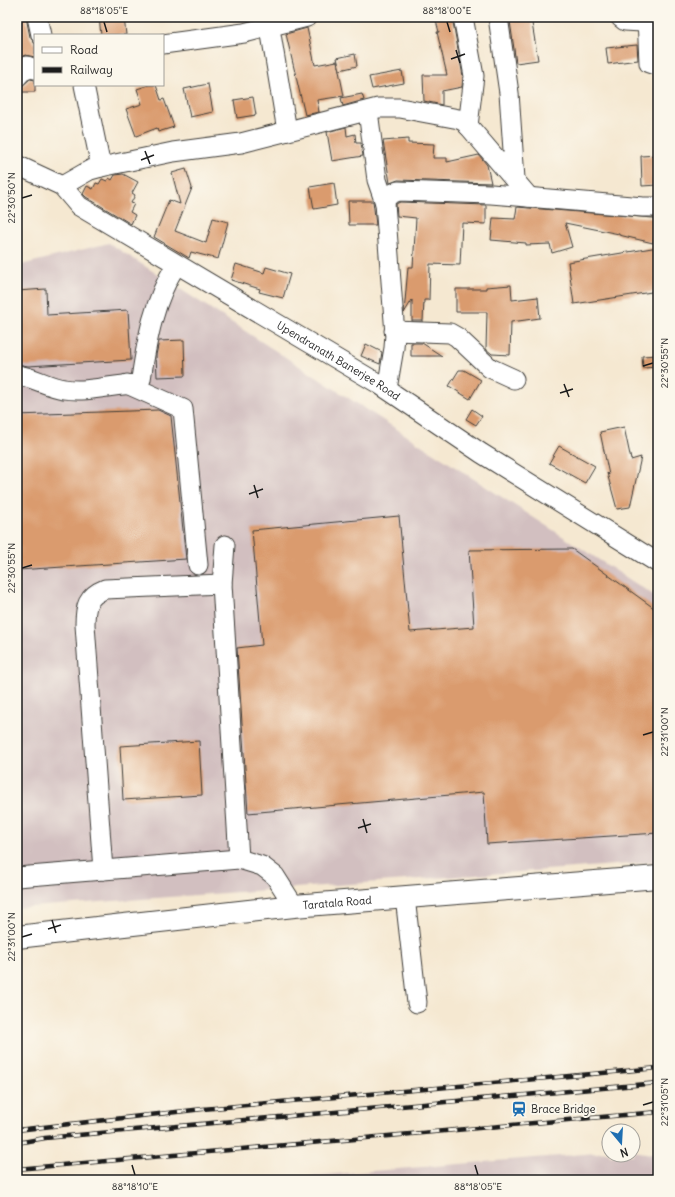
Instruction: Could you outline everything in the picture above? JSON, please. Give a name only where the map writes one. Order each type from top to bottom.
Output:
[{"type":"main road","name":"Taratala Road","points":[[17,937],[294,906],[658,877]]},
{"type":"street","points":[[37,17],[41,34]]},
{"type":"street","points":[[164,44],[244,33],[270,28],[307,17]]},
{"type":"street","points":[[463,17],[474,76],[468,126]]},
{"type":"street","points":[[498,17],[509,93],[515,180]]},
{"type":"street","points":[[620,17],[625,21],[651,21],[649,63],[658,66]]},
{"type":"street","points":[[270,28],[287,131]]},
{"type":"street","points":[[17,78],[27,66],[34,69]]},
{"type":"street","points":[[84,86],[101,166]]},
{"type":"street","points":[[62,186],[90,170],[101,166],[172,152],[241,143],[378,108],[400,108],[459,119],[468,126],[529,197]]},
{"type":"street","points":[[368,111],[377,180],[386,203]]},
{"type":"street","name":"Upendranath Banerjee Road","points":[[17,165],[62,186],[79,206],[387,389],[481,453],[658,563]]},
{"type":"street","points":[[387,389],[394,348],[394,331],[386,203],[387,196],[398,191],[492,194],[658,207]]},
{"type":"street","points":[[17,375],[26,376],[64,389],[102,389],[127,384],[138,384],[140,382],[148,333],[157,303],[176,265]]},
{"type":"street","points":[[394,331],[450,334],[457,338],[490,368],[514,378]]},
{"type":"street","points":[[127,384],[182,409],[198,565]]},
{"type":"street","points":[[225,545],[222,584],[239,860]]},
{"type":"street","points":[[102,870],[85,611],[96,592],[105,589],[222,584]]},
{"type":"street","points":[[17,877],[239,860],[262,866],[275,876],[294,906]]},
{"type":"street","points":[[405,897],[417,1003]]},
{"type":"shaded area","points":[[109,243],[658,598],[658,862],[17,908],[17,266]]},
{"type":"shaded area","points":[[641,1152],[658,1155],[658,1180],[262,1180],[601,1153],[601,1163],[641,1163]]},
{"type":"building","points":[[17,17],[26,17],[30,37],[34,43],[34,57],[25,55],[17,61]]},
{"type":"building","points":[[99,17],[124,17],[126,34],[101,34]]},
{"type":"building","points":[[435,17],[452,17],[463,76],[462,87],[442,91],[442,105],[424,101],[423,75],[447,75]]},
{"type":"building","points":[[531,17],[538,60],[516,63],[510,21]]},
{"type":"building","points":[[307,28],[315,65],[337,61],[344,96],[317,100],[319,112],[305,115],[286,34]]},
{"type":"building","points":[[637,45],[638,60],[608,64],[606,48]]},
{"type":"building","points":[[355,54],[357,66],[340,70],[337,58]]},
{"type":"building","points":[[402,71],[404,83],[372,89],[369,77]]},
{"type":"building","points":[[30,79],[34,80],[35,92],[21,92],[21,87]]},
{"type":"building","points":[[208,84],[213,112],[190,117],[184,89]]},
{"type":"building","points":[[146,86],[156,86],[161,100],[164,99],[174,127],[158,132],[157,128],[136,136],[126,109],[142,104],[137,89]]},
{"type":"building","points":[[362,94],[364,100],[343,106],[341,98]]},
{"type":"building","points":[[253,97],[256,115],[237,118],[234,100]]},
{"type":"building","points":[[346,127],[347,136],[355,134],[356,143],[361,143],[363,156],[332,161],[327,132]]},
{"type":"building","points":[[408,139],[408,143],[434,144],[433,158],[447,158],[447,162],[479,155],[487,165],[491,183],[398,180],[390,183],[383,141]]},
{"type":"building","points":[[658,155],[658,185],[642,186],[641,156]]},
{"type":"building","points":[[186,169],[192,188],[175,231],[206,243],[213,218],[228,222],[218,259],[191,252],[189,258],[154,237],[169,200],[180,204],[172,173]]},
{"type":"building","points":[[123,174],[138,182],[132,193],[135,195],[131,203],[134,204],[130,212],[135,215],[131,224],[83,194],[87,186],[93,189],[96,183],[99,184],[102,179],[107,181],[109,178],[112,180],[115,175]]},
{"type":"building","points":[[334,183],[337,205],[314,209],[310,187]]},
{"type":"building","points":[[348,201],[373,201],[376,225],[349,225]]},
{"type":"building","points":[[400,202],[486,205],[486,224],[462,223],[460,265],[430,264],[429,300],[424,300],[423,321],[412,321],[412,300],[404,313],[408,267],[413,267],[416,218],[397,216],[396,204]]},
{"type":"building","points":[[517,207],[653,218],[658,219],[658,221],[653,243],[619,234],[565,223],[572,247],[552,253],[550,244],[526,245],[526,243],[491,240],[493,218],[515,219]]},
{"type":"building","points":[[658,247],[658,291],[574,304],[568,262]]},
{"type":"building","points":[[236,264],[264,273],[266,267],[290,274],[283,298],[259,292],[260,289],[231,280]]},
{"type":"building","points":[[511,285],[512,300],[538,297],[540,318],[511,322],[510,355],[492,354],[486,349],[487,312],[456,312],[456,289],[486,289],[486,287]]},
{"type":"building","points":[[46,289],[47,315],[128,310],[131,360],[28,366],[17,364],[17,291]]},
{"type":"building","points":[[184,340],[185,376],[157,377],[156,355],[159,341]]},
{"type":"building","points":[[411,343],[422,343],[442,356],[411,356]]},
{"type":"building","points":[[366,344],[382,352],[380,364],[361,356]]},
{"type":"building","points":[[658,355],[658,367],[643,368],[642,356]]},
{"type":"building","points":[[459,370],[464,370],[481,380],[470,399],[449,386]]},
{"type":"building","points":[[472,409],[482,416],[476,425],[466,419]]},
{"type":"building","points":[[158,410],[171,416],[186,559],[17,570],[17,415]]},
{"type":"building","points":[[624,427],[631,460],[641,457],[630,507],[617,509],[607,473],[609,475],[600,432]]},
{"type":"building","points":[[559,446],[595,466],[585,483],[549,463]]},
{"type":"building","points":[[399,516],[410,632],[474,627],[469,550],[572,549],[658,611],[658,833],[487,844],[484,792],[248,813],[237,648],[262,645],[252,530]]},
{"type":"building","points":[[199,741],[202,795],[123,800],[120,746]]},
{"type":"railway","points":[[17,1130],[203,1109],[658,1068]]},
{"type":"railway","points":[[17,1143],[45,1138],[658,1083]]},
{"type":"railway","points":[[17,1169],[658,1112]]},
{"type":"place","name":"Brace Bridge","points":[[519,1109]]}]
